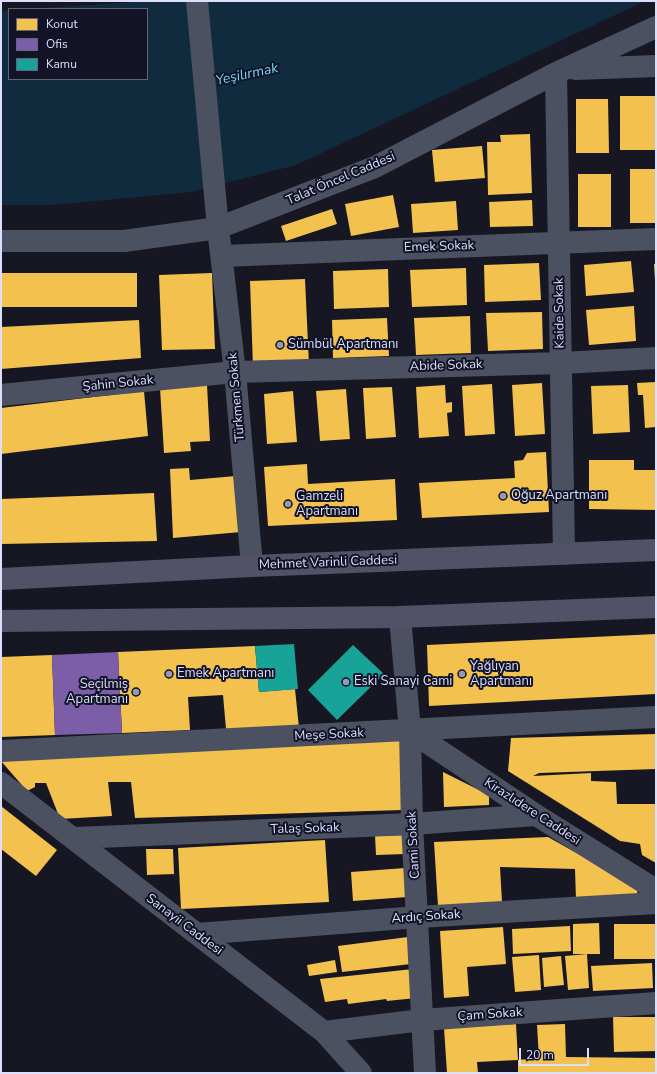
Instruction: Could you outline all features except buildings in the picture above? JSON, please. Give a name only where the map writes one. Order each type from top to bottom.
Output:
[{"type":"main road","name":"Mehmet Varinli Caddesi","points":[[1,579],[252,566],[656,550]]},
{"type":"main road","points":[[1,621],[400,617],[656,607]]},
{"type":"street","name":"Türkmen Sokak","points":[[197,1],[218,228],[235,372],[252,566]]},
{"type":"street","name":"Talat Öncel Caddesi","points":[[1,241],[124,241],[218,228],[375,167],[561,71],[656,27]]},
{"type":"street","points":[[561,71],[656,66]]},
{"type":"street","name":"Kaide Sokak","points":[[561,71],[559,242],[564,554]]},
{"type":"street","name":"Emek Sokak","points":[[222,256],[656,239]]},
{"type":"street","name":"Abide Sokak","points":[[235,372],[561,363],[656,358]]},
{"type":"street","name":"Şahin Sokak","points":[[1,396],[235,372]]},
{"type":"street","name":"Cami Sokak","points":[[400,617],[410,731],[412,824],[425,1073]]},
{"type":"street","name":"Meşe Sokak","points":[[1,751],[410,731],[656,717]]},
{"type":"street","name":"Kirazlıdere Caddesi","points":[[410,731],[536,815],[656,890]]},
{"type":"street","name":"Sanayii Caddesi","points":[[1,783],[324,1032],[361,1073]]},
{"type":"street","name":"Talaş Sokak","points":[[74,838],[412,824],[536,815]]},
{"type":"street","name":"Ardıç Sokak","points":[[197,934],[418,917],[656,903]]},
{"type":"street","name":"Çam Sokak","points":[[324,1032],[422,1020],[656,1003]]},
{"type":"water","name":"Yeşilırmak","points":[[149,1],[645,1],[296,165],[191,192],[53,205],[1,205],[1,11],[8,10],[8,80],[148,80],[148,8],[45,8]]},
{"type":"place","name":"Sümbül Apartmanı","points":[[280,345]]},
{"type":"place","name":"Oğuz Apartmanı","points":[[503,496]]},
{"type":"place","name":"Gamzeli Apartmanı","points":[[288,504]]},
{"type":"place","name":"Emek Apartmanı","points":[[169,674]]},
{"type":"place","name":"Yağlıyan Apartmanı","points":[[462,674]]},
{"type":"place","name":"Eski Sanayi Cami","points":[[346,682]]},
{"type":"place","name":"Seçilmiş Apartmanı","points":[[136,692]]}]
